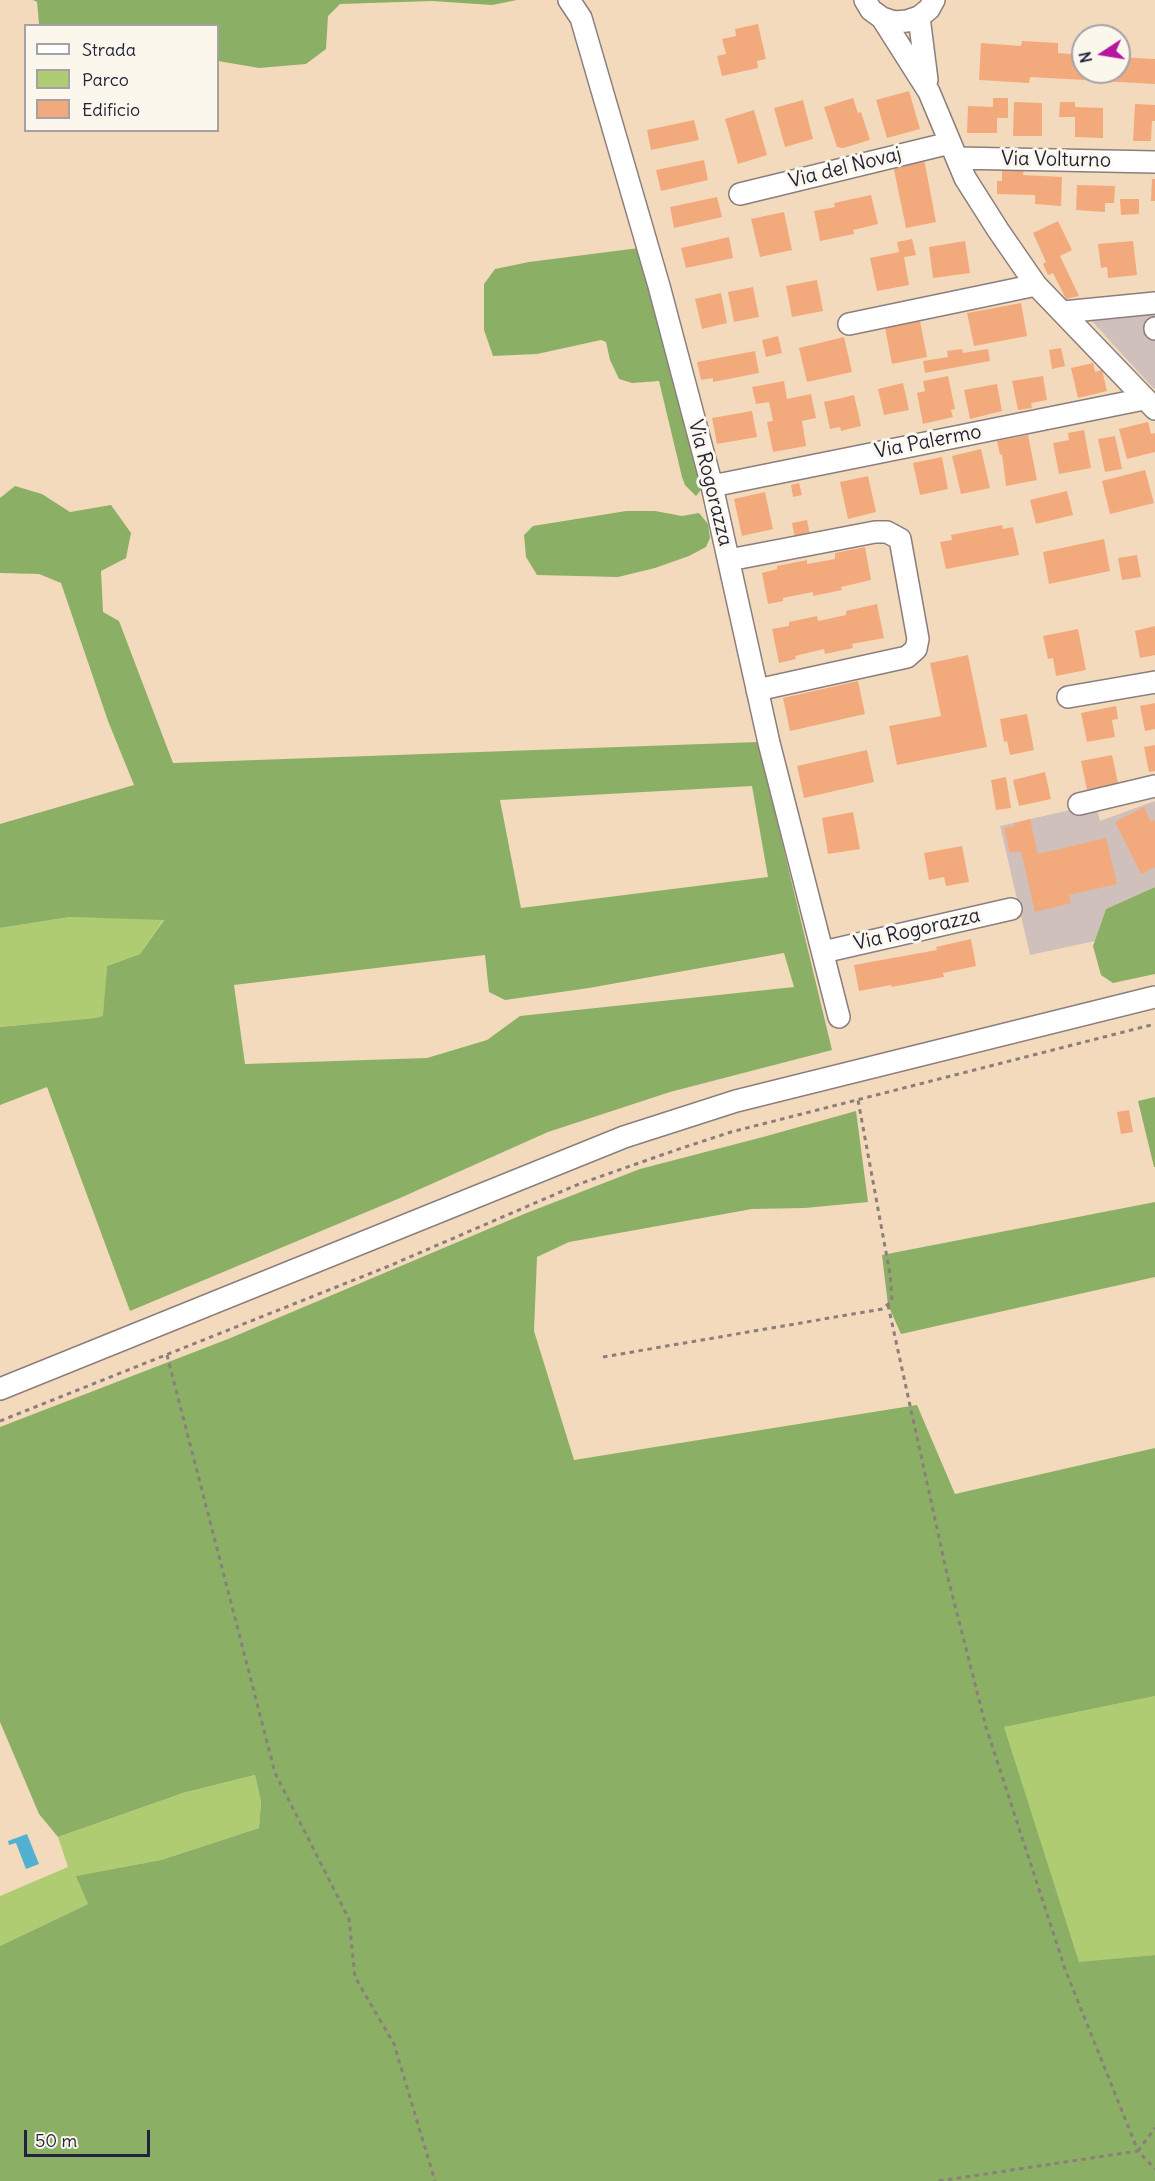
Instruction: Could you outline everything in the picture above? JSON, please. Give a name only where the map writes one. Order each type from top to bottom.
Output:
[{"type":"street","name":"Via Rogorazza","points":[[569,0],[584,9],[659,286],[712,486],[769,743],[839,1017]]},
{"type":"street","points":[[865,0],[882,18],[929,92],[965,178],[1036,285],[1151,403]]},
{"type":"street","points":[[882,18],[894,22],[919,17],[929,9],[934,0]]},
{"type":"street","points":[[919,17],[929,92]]},
{"type":"street","name":"Via Volturno","points":[[953,151],[1155,162]]},
{"type":"street","name":"Via del Novaj","points":[[740,194],[953,151]]},
{"type":"street","points":[[849,324],[1036,285]]},
{"type":"street","points":[[1063,312],[1155,303]]},
{"type":"street","name":"Via Palermo","points":[[712,486],[1151,403]]},
{"type":"street","points":[[729,560],[875,532],[887,532],[900,539],[918,639],[916,649],[907,657],[758,690]]},
{"type":"street","points":[[1068,698],[1155,682]]},
{"type":"street","points":[[1079,804],[1155,786]]},
{"type":"street","name":"Via Rogorazza","points":[[823,952],[1011,909]]},
{"type":"street","points":[[0,1389],[624,1137],[736,1101],[1155,997]]},
{"type":"path","points":[[0,1421],[389,1266],[579,1184],[731,1132],[1155,1024]]},
{"type":"path","points":[[603,1357],[882,1309],[892,1301],[893,1291],[858,1100]]},
{"type":"path","points":[[888,1305],[944,1563],[986,1727],[1065,1969],[1138,2151],[1155,2169]]},
{"type":"path","points":[[167,1354],[275,1773],[349,1919],[356,1977],[394,2044],[435,2181]]},
{"type":"path","points":[[939,2181],[1138,2151],[1155,2128]]},
{"type":"shaded area","points":[[1155,312],[1155,390],[1090,319]]},
{"type":"shaded area","points":[[1155,801],[1155,887],[1106,909],[1095,941],[1030,955],[1000,826],[1096,804],[1100,821]]},
{"type":"green space","points":[[33,0],[517,0],[492,5],[432,1],[340,4],[328,16],[326,49],[306,64],[259,68],[219,61],[219,24],[39,24],[37,2]]},
{"type":"green space","points":[[639,248],[695,460],[701,490],[696,496],[685,485],[682,477],[659,381],[632,383],[619,379],[610,360],[606,342],[601,340],[537,354],[493,356],[484,330],[484,284],[495,269],[529,262]]},
{"type":"green space","points":[[15,486],[42,494],[70,512],[111,505],[131,533],[126,558],[101,571],[103,612],[119,621],[173,763],[758,742],[832,1050],[670,1092],[548,1132],[400,1198],[130,1311],[47,1087],[0,1105],[0,1027],[103,1016],[107,966],[140,954],[164,920],[70,917],[0,928],[0,824],[134,785],[108,721],[61,583],[39,574],[0,573],[0,498]],"holes":[[[752,786],[768,877],[521,908],[500,800]],[[784,953],[794,987],[520,1016],[487,1040],[427,1058],[245,1064],[234,985],[485,955],[489,992],[505,1000],[589,988]]]},
{"type":"green space","points":[[626,511],[655,511],[682,516],[699,513],[708,524],[710,538],[706,547],[689,556],[655,568],[618,577],[537,575],[526,557],[524,535],[533,526]]},
{"type":"green space","points":[[1155,887],[1155,974],[1113,983],[1101,975],[1093,946],[1106,909]]},
{"type":"green space","points":[[70,917],[164,919],[140,954],[107,966],[104,1016],[0,1027],[0,928]]},
{"type":"green space","points":[[1155,1097],[1155,1167],[1154,1167],[1138,1101]]},
{"type":"green space","points":[[856,1111],[868,1202],[805,1208],[752,1209],[569,1242],[537,1257],[534,1331],[574,1460],[917,1405],[955,1494],[1155,1448],[1155,1696],[1004,1727],[1079,1962],[1155,1955],[1155,2181],[0,2181],[0,1946],[88,1904],[76,1876],[161,1860],[259,1828],[261,1802],[255,1775],[183,1793],[58,1837],[39,1814],[0,1722],[0,1427],[228,1339],[524,1214],[640,1169]]},
{"type":"green space","points":[[1155,1202],[1155,1277],[901,1334],[888,1305],[882,1255]]},
{"type":"green space","points":[[1155,1696],[1155,1955],[1079,1963],[1003,1727]]},
{"type":"green space","points":[[255,1775],[261,1802],[259,1828],[161,1860],[77,1876],[88,1904],[0,1946],[0,1896],[68,1867],[58,1837],[183,1793]]},
{"type":"water","points":[[27,1834],[39,1864],[26,1869],[16,1843],[9,1845],[8,1841]]},
{"type":"building","points":[[758,24],[766,59],[757,61],[758,68],[722,76],[717,56],[726,54],[722,39],[736,36],[735,29]]},
{"type":"building","points":[[1022,41],[1058,43],[1058,53],[1071,54],[1071,79],[1030,77],[1029,83],[979,80],[981,43],[1021,46]]},
{"type":"building","points":[[1131,58],[1155,59],[1155,84],[1131,83]]},
{"type":"building","points":[[909,91],[920,129],[887,138],[876,100]]},
{"type":"building","points":[[853,98],[858,113],[861,112],[870,140],[843,148],[837,147],[824,107]]},
{"type":"building","points":[[993,98],[1008,98],[1008,118],[997,118],[997,133],[967,133],[968,106],[993,107]]},
{"type":"building","points":[[803,100],[813,139],[785,147],[774,108]]},
{"type":"building","points":[[1014,102],[1042,103],[1042,136],[1013,136]]},
{"type":"building","points":[[1060,102],[1075,102],[1075,107],[1103,108],[1103,138],[1075,137],[1075,117],[1059,117]]},
{"type":"building","points":[[1135,104],[1155,105],[1151,141],[1133,141]]},
{"type":"building","points":[[754,110],[767,155],[738,164],[725,119]]},
{"type":"building","points":[[694,120],[699,140],[651,150],[647,130]]},
{"type":"building","points":[[924,159],[936,222],[906,228],[893,165]]},
{"type":"building","points":[[704,160],[708,180],[661,191],[656,170]]},
{"type":"building","points":[[1002,166],[1024,167],[1023,175],[1062,177],[1061,206],[1035,204],[1035,195],[997,194],[997,181],[1002,181]]},
{"type":"building","points":[[1152,179],[1155,179],[1155,201],[1151,201]]},
{"type":"building","points":[[1077,185],[1115,186],[1114,203],[1105,203],[1105,212],[1076,210]]},
{"type":"building","points":[[871,195],[878,224],[853,230],[854,234],[820,241],[814,211],[835,207],[834,203]]},
{"type":"building","points":[[717,197],[722,217],[674,228],[670,207]]},
{"type":"building","points":[[1120,199],[1139,199],[1139,214],[1121,215]]},
{"type":"building","points":[[784,212],[792,250],[760,257],[751,219]]},
{"type":"building","points":[[1058,221],[1072,250],[1060,256],[1079,296],[1066,299],[1053,273],[1048,275],[1043,264],[1046,262],[1033,233]]},
{"type":"building","points":[[729,237],[733,258],[686,268],[681,248]]},
{"type":"building","points":[[912,239],[916,255],[904,257],[909,285],[877,291],[870,258],[899,252],[897,242]]},
{"type":"building","points":[[965,241],[970,273],[933,278],[929,247]]},
{"type":"building","points":[[1133,241],[1137,275],[1108,278],[1107,267],[1101,268],[1098,244]]},
{"type":"building","points":[[817,280],[823,311],[792,317],[786,286]]},
{"type":"building","points":[[753,287],[759,317],[734,322],[728,292]]},
{"type":"building","points":[[721,293],[727,323],[702,329],[695,299]]},
{"type":"building","points":[[1021,303],[1027,336],[974,346],[967,313]]},
{"type":"building","points":[[920,321],[927,357],[892,364],[885,328]]},
{"type":"building","points":[[778,336],[782,353],[766,357],[762,340]]},
{"type":"building","points":[[844,337],[852,372],[807,382],[799,348]]},
{"type":"building","points":[[1061,348],[1065,366],[1052,369],[1049,350]]},
{"type":"building","points":[[962,349],[963,353],[988,349],[990,361],[925,373],[923,361],[948,357],[947,351]]},
{"type":"building","points":[[755,351],[759,373],[713,382],[713,378],[701,380],[697,362]]},
{"type":"building","points":[[1093,363],[1095,372],[1102,370],[1107,391],[1078,398],[1071,368]]},
{"type":"building","points":[[948,376],[955,409],[951,410],[953,417],[923,424],[917,393],[925,391],[923,381]]},
{"type":"building","points":[[1043,376],[1047,400],[1031,403],[1032,408],[1018,410],[1012,381]]},
{"type":"building","points":[[784,381],[787,399],[811,394],[816,418],[802,421],[806,446],[773,452],[767,422],[773,421],[769,402],[756,404],[752,387]]},
{"type":"building","points":[[903,383],[909,410],[884,415],[878,389]]},
{"type":"building","points":[[997,384],[1002,411],[970,419],[964,390]]},
{"type":"building","points":[[854,395],[861,426],[841,431],[840,427],[830,429],[824,402]]},
{"type":"building","points":[[752,411],[757,437],[717,444],[712,418]]},
{"type":"building","points":[[1148,422],[1151,434],[1155,433],[1155,452],[1127,459],[1119,429]]},
{"type":"building","points":[[1084,430],[1091,468],[1059,474],[1053,443],[1069,440],[1068,433]]},
{"type":"building","points":[[1028,435],[1037,480],[1006,486],[1002,454],[1000,455],[997,441]]},
{"type":"building","points":[[1115,436],[1122,469],[1105,472],[1098,439]]},
{"type":"building","points":[[981,449],[990,488],[961,494],[952,456]]},
{"type":"building","points":[[942,457],[948,489],[920,495],[913,463]]},
{"type":"building","points":[[1145,470],[1154,503],[1110,514],[1102,481]]},
{"type":"building","points":[[868,476],[876,512],[848,519],[840,482]]},
{"type":"building","points":[[799,483],[802,495],[793,497],[791,485]]},
{"type":"building","points":[[1067,491],[1073,515],[1036,524],[1030,500]]},
{"type":"building","points":[[765,492],[773,529],[742,536],[734,499]]},
{"type":"building","points":[[807,520],[810,535],[795,538],[792,523]]},
{"type":"building","points":[[1002,525],[1003,529],[1013,527],[1019,555],[946,569],[940,542],[952,540],[951,535]]},
{"type":"building","points":[[1104,539],[1110,571],[1049,584],[1043,552]]},
{"type":"building","points":[[865,547],[871,580],[841,587],[842,590],[813,596],[813,592],[783,598],[783,601],[768,604],[762,573],[777,569],[777,566],[807,560],[807,564],[835,559],[835,553]]},
{"type":"building","points":[[1137,555],[1141,577],[1122,580],[1118,558]]},
{"type":"building","points":[[877,604],[884,638],[852,644],[853,648],[825,654],[824,649],[795,656],[796,659],[779,663],[772,629],[789,626],[789,622],[817,616],[818,621],[846,615],[846,611]]},
{"type":"building","points":[[1155,626],[1155,655],[1140,658],[1135,631]]},
{"type":"building","points":[[1078,629],[1086,670],[1056,676],[1053,658],[1048,659],[1043,636]]},
{"type":"building","points":[[968,655],[987,747],[897,765],[889,726],[941,716],[930,663]]},
{"type":"building","points":[[858,681],[865,714],[790,731],[783,698]]},
{"type":"building","points":[[1155,703],[1155,729],[1145,731],[1140,706]]},
{"type":"building","points":[[1116,706],[1118,719],[1112,720],[1115,737],[1087,742],[1081,713]]},
{"type":"building","points":[[1027,714],[1034,750],[1010,755],[1007,741],[1004,742],[1000,719]]},
{"type":"building","points":[[1155,745],[1155,771],[1149,772],[1144,747]]},
{"type":"building","points":[[867,750],[874,782],[804,798],[797,766]]},
{"type":"building","points":[[1112,755],[1118,783],[1087,790],[1081,761]]},
{"type":"building","points":[[1045,772],[1051,799],[1019,806],[1013,780]]},
{"type":"building","points":[[1006,777],[1011,808],[996,810],[991,780]]},
{"type":"building","points":[[1144,807],[1151,822],[1155,820],[1155,867],[1141,874],[1115,822]]},
{"type":"building","points":[[853,812],[860,849],[828,854],[822,818]]},
{"type":"building","points":[[1030,819],[1038,854],[1106,838],[1117,884],[1069,895],[1071,903],[1035,912],[1021,851],[1010,853],[1004,828]]},
{"type":"building","points":[[962,846],[969,882],[946,886],[944,877],[929,880],[924,853]]},
{"type":"building","points":[[971,939],[976,966],[943,973],[944,977],[859,991],[854,965],[937,950],[936,947]]},
{"type":"building","points":[[1129,1110],[1133,1132],[1121,1134],[1117,1112]]}]
